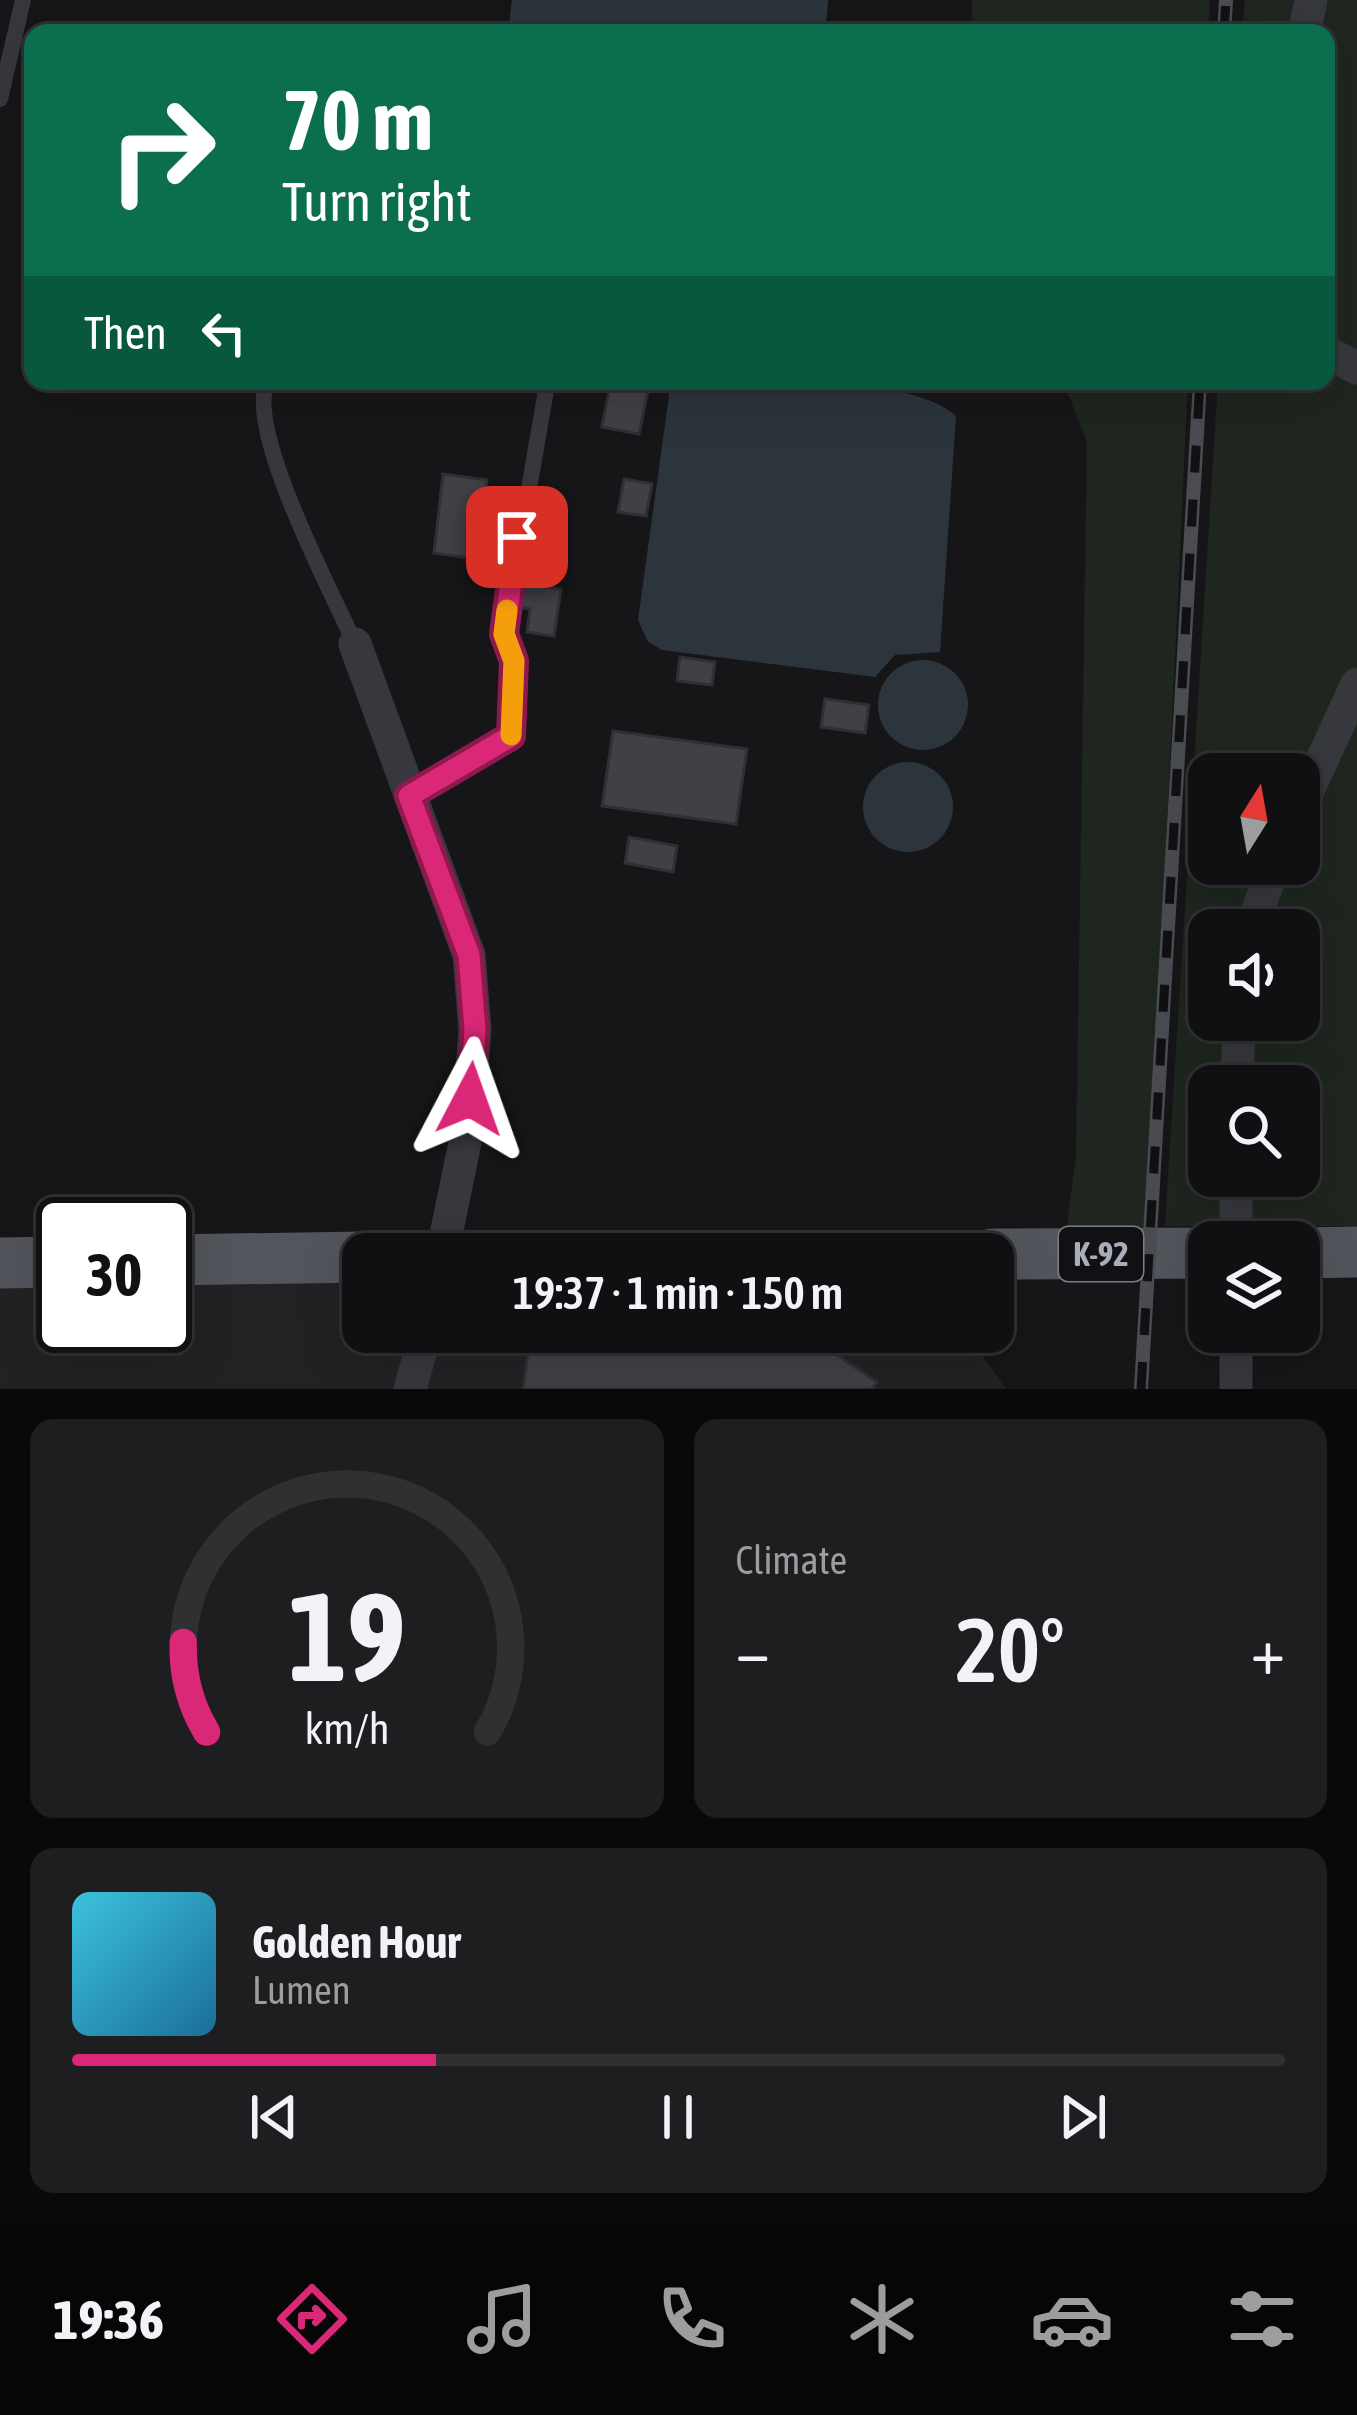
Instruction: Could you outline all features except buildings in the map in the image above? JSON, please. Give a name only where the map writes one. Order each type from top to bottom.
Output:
[{"type":"main road","points":[[1320,1252],[1357,1252]]},
{"type":"main road","name":"K-92","points":[[1014,1254],[1188,1253]]},
{"type":"main road","points":[[192,1260],[342,1257]]},
{"type":"main road","points":[[0,1263],[36,1262]]},
{"type":"street","points":[[355,644],[469,955],[475,1030],[467,1133],[446,1233]]},
{"type":"street","points":[[1320,764],[1357,684]]},
{"type":"street","points":[[410,1389],[420,1353]]},
{"type":"street","points":[[1236,1353],[1236,1389]]},
{"type":"lane","points":[[0,98],[22,0]]},
{"type":"lane","points":[[266,390],[262,413],[281,475],[355,644]]},
{"type":"lane","points":[[409,796],[511,736],[514,661],[504,634],[546,390]]},
{"type":"shaded area","points":[[512,0],[828,0],[826,24],[509,24]]},
{"type":"shaded area","points":[[972,0],[1210,0],[1209,24],[971,24]]},
{"type":"shaded area","points":[[1245,0],[1357,0],[1357,1226],[1320,1226],[1320,1221],[1188,1221],[1188,1226],[1165,1226],[1188,859],[1188,885],[1320,885],[1320,753],[1195,753],[1217,390],[1335,390],[1335,24],[1243,24]]},
{"type":"shaded area","points":[[670,390],[888,390],[933,402],[956,416],[940,652],[895,655],[875,677],[662,650],[648,642],[638,620]]},
{"type":"shaded area","points":[[1067,390],[1188,390],[1148,1227],[1067,1226],[1076,1155],[1087,442]]},
{"type":"shaded area","points":[[923,660],[940,663],[955,673],[965,688],[965,722],[955,737],[940,747],[923,750],[906,747],[891,737],[881,722],[878,705],[881,688],[891,673],[906,663]]},
{"type":"shaded area","points":[[908,762],[925,765],[940,775],[950,790],[950,824],[940,839],[925,849],[908,852],[891,849],[876,839],[866,824],[863,807],[866,790],[876,775],[891,765]]},
{"type":"shaded area","points":[[36,1262],[36,1353],[192,1353],[192,1264],[342,1267],[342,1353],[981,1353],[1006,1389],[0,1389],[0,1263]]},
{"type":"railway","points":[[1225,24],[1226,0]]},
{"type":"railway","points":[[1141,1389],[1199,390]]},
{"type":"slow traffic","points":[[507,610],[504,634],[514,661],[511,735]]},
{"type":"route","points":[[470,1099],[475,1030],[469,955],[409,796],[511,736],[514,661],[504,634],[517,537]]}]
